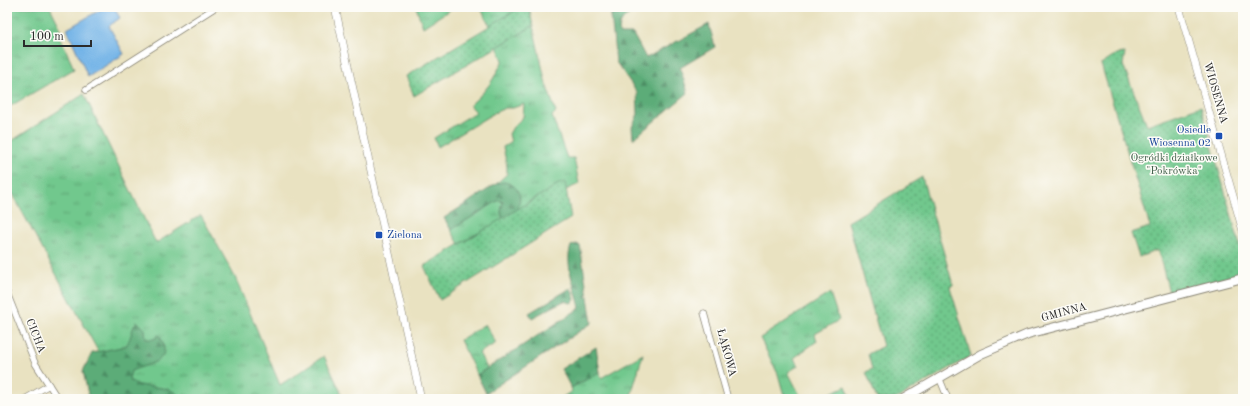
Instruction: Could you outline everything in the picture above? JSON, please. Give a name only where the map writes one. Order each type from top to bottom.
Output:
[{"type":"main road","name":"GMINNA","points":[[903,399],[981,354],[1028,334],[1243,278]]},
{"type":"street","points":[[86,90],[216,7]]},
{"type":"street","points":[[335,7],[420,399]]},
{"type":"street","name":"WIOSENNA","points":[[1179,7],[1243,231]]},
{"type":"street","name":"CICHA","points":[[7,293],[35,363],[58,399]]},
{"type":"street","name":"ŁĄKOWA","points":[[704,313],[728,399]]},
{"type":"street","points":[[939,377],[948,399]]},
{"type":"street","points":[[25,399],[49,385]]},
{"type":"green space","points":[[7,7],[50,7],[61,29],[58,31],[74,69],[7,108]]},
{"type":"green space","points":[[416,7],[454,7],[423,27]]},
{"type":"green space","points":[[480,7],[521,7],[490,26]]},
{"type":"green space","points":[[521,7],[529,7],[533,26],[414,96],[406,76]]},
{"type":"green space","points":[[610,7],[615,7],[616,15],[634,7],[640,7],[622,21],[619,29],[620,34],[633,34],[646,58],[709,24],[715,47],[680,68],[688,93],[633,139],[632,127],[638,114],[637,92],[616,62]]},
{"type":"green space","points":[[533,26],[546,84],[556,112],[552,116],[567,158],[574,158],[579,184],[566,190],[565,183],[533,199],[514,212],[520,198],[504,182],[496,184],[507,174],[503,147],[511,142],[509,134],[513,127],[523,117],[524,104],[513,108],[505,108],[494,113],[438,147],[434,138],[476,112],[470,105],[489,85],[503,60],[497,47]]},
{"type":"green space","name":"Ogródki działkowe \"Pokrówka\"","points":[[1125,53],[1123,65],[1147,125],[1201,106],[1243,257],[1243,273],[1169,292],[1158,250],[1139,257],[1131,233],[1150,227],[1101,64],[1116,54]]},
{"type":"green space","points":[[84,94],[156,243],[201,215],[235,277],[280,385],[324,356],[344,399],[124,399],[7,184],[7,144]]},
{"type":"green space","points":[[922,177],[953,285],[950,287],[971,356],[896,399],[877,399],[866,372],[872,369],[868,354],[883,346],[848,222]]},
{"type":"green space","points":[[504,182],[509,183],[517,189],[519,193],[519,203],[513,213],[503,219],[501,212],[503,202],[499,200],[451,230],[444,218],[496,184]]},
{"type":"green space","points":[[565,182],[571,218],[440,300],[424,266],[559,184]]},
{"type":"green space","points":[[499,200],[503,202],[501,212],[503,219],[459,244],[451,230]]},
{"type":"green space","points":[[576,244],[580,245],[592,323],[486,393],[477,375],[580,308],[571,277],[569,261],[571,246]]},
{"type":"green space","points":[[571,288],[575,300],[571,303],[564,301],[532,318],[529,313]]},
{"type":"green space","points":[[830,293],[839,320],[815,334],[817,341],[794,358],[798,366],[788,372],[802,399],[785,399],[778,374],[760,338]]},
{"type":"green space","points":[[137,321],[145,329],[146,339],[154,339],[159,335],[164,351],[158,360],[131,371],[129,380],[142,386],[170,390],[182,399],[89,399],[83,371],[92,353],[126,346]]},
{"type":"green space","points":[[485,324],[496,343],[479,353],[487,368],[477,375],[460,340]]},
{"type":"green space","points":[[596,347],[600,372],[571,388],[561,369]]},
{"type":"green space","points":[[643,354],[630,399],[560,399],[572,391],[571,388],[600,372],[601,378]]},
{"type":"green space","points":[[846,386],[851,399],[818,399]]},
{"type":"water","points":[[105,7],[114,7],[120,18],[109,26],[124,54],[88,77],[67,29]]},
{"type":"place","name":"Osiedle Wiosenna 02","points":[[1219,136]]},
{"type":"place","name":"Zielona","points":[[379,235]]}]
